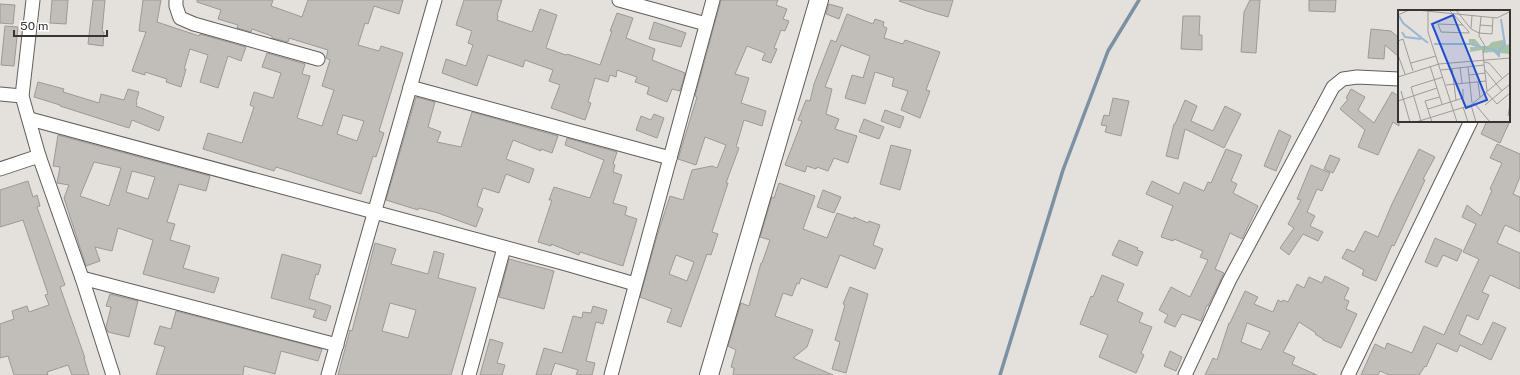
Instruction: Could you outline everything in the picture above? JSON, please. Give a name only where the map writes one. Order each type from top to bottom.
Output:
[{"type":"street","points":[[33,0],[22,96],[30,119],[39,156],[82,278],[112,375]]},
{"type":"street","points":[[176,0],[176,6],[180,18],[194,24],[318,59]]},
{"type":"street","points":[[328,375],[435,0]]},
{"type":"street","points":[[619,0],[706,24]]},
{"type":"street","points":[[611,375],[713,0]]},
{"type":"street","points":[[708,375],[819,0]]},
{"type":"street","points":[[1185,375],[1229,281],[1333,87],[1343,79],[1357,77],[1398,79]]},
{"type":"street","points":[[410,87],[670,158]]},
{"type":"street","points":[[0,94],[22,96]]},
{"type":"street","points":[[30,119],[635,284]]},
{"type":"street","points":[[1348,375],[1471,122]]},
{"type":"street","points":[[0,169],[39,156]]},
{"type":"street","points":[[469,375],[504,248]]},
{"type":"street","points":[[82,278],[336,345]]},
{"type":"building","points":[[52,0],[68,0],[66,24],[50,23]]},
{"type":"building","points":[[93,0],[105,0],[102,32],[104,32],[103,46],[88,44]]},
{"type":"building","points":[[143,0],[161,0],[157,22],[199,36],[200,34],[246,47],[241,61],[228,56],[218,88],[200,82],[208,55],[190,49],[184,69],[186,69],[181,87],[166,82],[167,79],[145,72],[145,75],[132,71],[146,32],[139,31]]},
{"type":"building","points":[[197,0],[273,0],[271,6],[302,17],[308,0],[403,0],[399,14],[374,6],[368,24],[365,23],[358,45],[379,51],[381,46],[403,53],[379,131],[384,133],[376,157],[373,156],[361,194],[276,167],[274,171],[203,149],[208,133],[242,143],[254,107],[250,105],[254,92],[273,98],[281,73],[262,67],[267,53],[305,64],[302,74],[310,76],[297,118],[322,126],[334,90],[322,86],[330,60],[326,58],[328,50],[289,38],[288,42],[272,38],[272,36],[252,29],[251,32],[237,28],[238,25],[218,19],[221,10],[197,2]],"holes":[[[343,115],[364,121],[357,141],[337,134]]]},
{"type":"building","points":[[464,0],[502,0],[497,15],[497,20],[532,32],[540,9],[557,15],[546,48],[600,65],[617,13],[633,18],[626,38],[655,49],[652,60],[685,73],[680,91],[672,89],[667,102],[647,94],[649,87],[635,82],[637,77],[617,70],[616,77],[610,75],[608,82],[595,78],[588,102],[591,103],[585,120],[551,108],[560,85],[549,81],[553,70],[525,60],[523,67],[488,55],[477,86],[442,73],[446,59],[466,66],[473,45],[468,43],[472,31],[456,25]]},
{"type":"building","points":[[721,0],[778,0],[776,5],[787,9],[783,19],[789,21],[785,31],[781,30],[774,48],[777,49],[771,63],[762,60],[765,53],[747,46],[735,74],[749,78],[741,103],[766,111],[762,126],[744,120],[736,147],[739,148],[726,183],[728,183],[712,232],[718,234],[711,255],[707,254],[681,327],[667,322],[672,309],[640,297],[670,196],[683,200],[692,170],[712,166],[717,168],[726,145],[705,137],[696,165],[678,159],[697,97],[695,96]],"holes":[[[676,255],[694,262],[687,281],[669,274]]]},
{"type":"building","points":[[953,0],[948,17],[899,1]]},
{"type":"building","points":[[1250,0],[1260,0],[1256,53],[1241,52],[1244,12]]},
{"type":"building","points":[[1309,0],[1336,0],[1335,12],[1309,11]]},
{"type":"building","points":[[0,4],[15,5],[13,24],[0,23]]},
{"type":"building","points":[[829,4],[843,8],[839,19],[826,14]]},
{"type":"building","points":[[847,14],[873,24],[875,19],[884,22],[883,26],[887,28],[884,38],[903,44],[905,40],[940,52],[926,90],[930,91],[920,118],[901,110],[908,91],[892,86],[894,78],[875,72],[865,104],[845,98],[852,75],[863,78],[870,56],[841,45],[825,87],[832,89],[826,114],[839,119],[835,129],[857,136],[848,163],[834,158],[828,171],[817,167],[816,169],[807,166],[805,172],[785,165],[802,121],[798,120],[806,100],[810,101],[814,84],[831,40],[836,42]]},
{"type":"building","points":[[1183,16],[1200,16],[1199,35],[1202,35],[1202,50],[1181,49]]},
{"type":"building","points":[[654,22],[686,33],[681,47],[649,39]]},
{"type":"building","points":[[5,26],[18,27],[14,66],[1,65]]},
{"type":"building","points":[[1371,29],[1391,31],[1398,37],[1398,56],[1385,45],[1384,59],[1368,58]]},
{"type":"building","points":[[38,82],[64,89],[63,92],[99,103],[101,94],[124,100],[128,89],[139,92],[136,106],[164,117],[159,131],[132,120],[129,128],[34,97]]},
{"type":"building","points":[[1351,89],[1365,97],[1358,110],[1374,123],[1392,92],[1398,95],[1399,126],[1393,122],[1378,155],[1358,147],[1365,130],[1340,109],[1348,99],[1346,98]]},
{"type":"building","points":[[416,97],[435,102],[428,127],[441,132],[437,142],[461,147],[472,112],[558,136],[552,153],[541,149],[541,151],[513,140],[506,159],[534,169],[529,183],[506,174],[499,193],[483,188],[477,206],[483,209],[476,227],[438,213],[419,208],[418,210],[386,200]]},
{"type":"building","points":[[1113,98],[1129,101],[1121,136],[1105,132],[1107,126],[1101,125],[1104,115],[1109,116]]},
{"type":"building","points":[[1185,100],[1197,106],[1191,121],[1213,131],[1225,106],[1241,114],[1224,148],[1185,129],[1178,159],[1166,156],[1174,124]]},
{"type":"building","points":[[885,110],[904,117],[900,128],[881,121]]},
{"type":"building","points":[[654,114],[664,118],[657,138],[636,130],[641,116],[651,120]]},
{"type":"building","points":[[864,119],[884,127],[879,139],[859,132]]},
{"type":"building","points":[[1487,122],[1510,122],[1500,143],[1481,134]]},
{"type":"building","points":[[1279,130],[1291,136],[1276,171],[1264,166]]},
{"type":"building","points":[[58,135],[210,176],[206,191],[179,184],[167,222],[175,224],[170,240],[190,246],[183,268],[219,278],[214,293],[143,274],[153,240],[118,228],[112,251],[95,247],[100,261],[86,266],[64,198],[69,185],[57,183],[60,167],[53,166]],"holes":[[[94,162],[121,168],[109,206],[80,196]],[[132,171],[155,177],[148,199],[126,192]]]},
{"type":"building","points":[[567,138],[617,152],[613,164],[615,165],[613,172],[622,175],[613,203],[627,207],[625,215],[637,219],[623,266],[580,252],[579,255],[551,244],[551,246],[538,242],[552,200],[549,200],[554,187],[590,198],[604,160],[565,145]]},
{"type":"building","points":[[1497,144],[1520,154],[1520,177],[1513,194],[1520,197],[1520,232],[1505,225],[1497,243],[1520,253],[1520,289],[1490,275],[1482,292],[1489,295],[1478,320],[1467,315],[1459,334],[1482,345],[1493,322],[1506,328],[1491,360],[1460,345],[1457,352],[1437,343],[1426,367],[1425,366],[1419,375],[1389,375],[1380,371],[1378,375],[1361,375],[1375,344],[1385,349],[1387,343],[1412,353],[1424,326],[1444,335],[1479,259],[1463,252],[1476,224],[1462,217],[1467,205],[1481,216],[1492,190],[1490,189],[1502,163],[1490,158]]},
{"type":"building","points":[[891,145],[911,150],[900,190],[880,184]]},
{"type":"building","points":[[1226,149],[1242,155],[1231,181],[1237,184],[1233,193],[1258,206],[1242,239],[1230,233],[1215,269],[1224,273],[1208,306],[1207,305],[1201,321],[1182,314],[1175,327],[1164,322],[1168,315],[1159,310],[1171,287],[1190,297],[1208,260],[1200,257],[1203,251],[1174,239],[1173,241],[1161,237],[1173,206],[1146,194],[1152,181],[1179,194],[1184,182],[1204,191],[1208,182],[1211,183]]},
{"type":"building","points":[[1419,149],[1435,157],[1423,179],[1425,180],[1394,246],[1392,245],[1376,281],[1362,275],[1364,270],[1342,258],[1347,249],[1354,252],[1365,231],[1378,237],[1392,204]]},
{"type":"building","points":[[1330,155],[1340,159],[1333,173],[1324,169]]},
{"type":"building","points":[[1311,165],[1330,173],[1322,191],[1317,189],[1307,212],[1315,216],[1310,226],[1323,232],[1318,241],[1303,234],[1289,255],[1280,248],[1294,228],[1288,224],[1301,200],[1297,199]]},
{"type":"building","points":[[28,181],[33,197],[37,195],[40,206],[37,207],[65,285],[60,287],[85,358],[89,375],[72,375],[68,365],[47,372],[48,375],[14,375],[8,356],[0,358],[0,324],[14,319],[12,311],[27,306],[29,312],[49,305],[45,295],[48,294],[23,220],[0,227],[0,190]]},
{"type":"building","points":[[779,183],[815,196],[803,229],[827,238],[837,213],[854,219],[854,217],[868,223],[869,221],[880,225],[873,245],[883,249],[875,269],[840,255],[827,288],[801,278],[799,284],[797,283],[792,296],[783,293],[775,316],[813,330],[807,347],[793,358],[833,375],[733,375],[734,368],[731,367],[736,350],[728,346],[741,303],[749,306],[761,263],[770,240],[760,237],[772,197],[774,198]]},
{"type":"building","points":[[823,190],[841,197],[834,213],[817,207]]},
{"type":"building","points":[[1435,238],[1462,250],[1457,261],[1443,255],[1437,267],[1425,262]]},
{"type":"building","points":[[1119,240],[1138,248],[1137,250],[1143,252],[1137,266],[1112,255]]},
{"type":"building","points":[[375,243],[396,249],[391,264],[428,274],[434,251],[444,254],[438,278],[476,288],[451,375],[338,375],[350,330],[352,331]],"holes":[[[390,303],[416,310],[408,338],[382,331]]]},
{"type":"building","points":[[282,254],[321,265],[318,275],[316,274],[309,299],[331,306],[326,321],[313,317],[316,310],[271,298]]},
{"type":"building","points":[[509,259],[554,271],[544,309],[499,297]]},
{"type":"building","points":[[1102,275],[1124,284],[1117,301],[1143,313],[1139,322],[1152,327],[1141,353],[1144,355],[1136,373],[1099,357],[1108,335],[1080,324],[1091,296],[1093,297]]},
{"type":"building","points":[[1325,276],[1349,288],[1344,299],[1349,301],[1346,309],[1357,314],[1341,348],[1323,340],[1315,334],[1316,333],[1299,322],[1283,352],[1295,357],[1292,364],[1317,375],[1205,375],[1213,358],[1217,360],[1229,323],[1245,291],[1258,297],[1254,304],[1273,312],[1278,300],[1288,302],[1297,284],[1304,288],[1309,277],[1322,283]],"holes":[[[1247,323],[1270,332],[1261,350],[1241,342]]]},
{"type":"building","points":[[850,287],[868,294],[846,373],[832,369],[840,342],[835,340],[845,305],[843,304]]},
{"type":"building","points":[[110,294],[138,301],[129,337],[108,332],[106,327],[111,307],[106,306]]},
{"type":"building","points":[[593,306],[607,310],[603,324],[596,322],[586,361],[595,363],[592,375],[576,375],[578,370],[555,363],[551,375],[536,375],[544,348],[562,353],[573,316],[582,318],[583,312],[591,313]]},
{"type":"building","points":[[176,311],[322,349],[318,361],[281,351],[275,374],[244,366],[243,375],[156,375],[165,347],[154,344],[160,326],[171,329]]},
{"type":"building","points":[[490,339],[503,343],[497,363],[505,365],[502,375],[480,375]]},
{"type":"building","points":[[1170,351],[1182,357],[1176,371],[1164,366]]},
{"type":"waterway","points":[[1000,375],[1063,170],[1108,51],[1139,0]]}]
